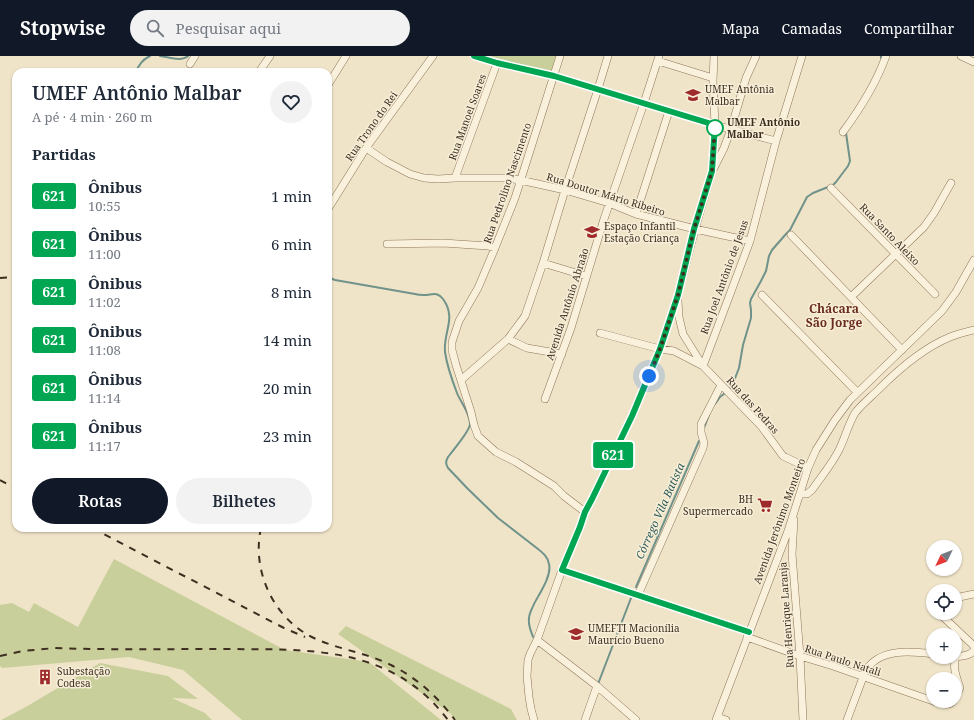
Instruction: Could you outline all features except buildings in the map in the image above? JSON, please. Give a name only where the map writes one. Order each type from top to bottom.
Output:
[{"type":"street","points":[[190,64],[195,56]]},
{"type":"street","points":[[262,68],[270,56]]},
{"type":"street","points":[[332,79],[346,56]]},
{"type":"street","name":"Rua Trono do Rei","points":[[332,203],[366,148],[433,56]]},
{"type":"street","points":[[474,56],[497,63],[554,76],[715,125],[776,141]]},
{"type":"street","name":"Rua Pedrolino Nascimento","points":[[560,56],[515,198],[478,288],[459,321],[452,342],[452,350],[478,436],[496,452],[516,462],[554,486],[564,496],[585,512]]},
{"type":"street","points":[[461,380],[508,339],[525,316],[608,56]]},
{"type":"street","points":[[712,171],[715,125],[713,78],[714,56]]},
{"type":"street","points":[[534,720],[529,697],[527,676],[530,654],[537,640],[585,512],[632,416],[660,349],[678,295],[694,229],[712,171],[724,148],[746,78],[756,56]]},
{"type":"street","name":"Rua Joel Antônio de Jesus","points":[[703,366],[750,241],[776,141],[802,56]]},
{"type":"street","points":[[843,132],[862,106],[886,56]]},
{"type":"street","points":[[961,56],[974,62]]},
{"type":"street","points":[[658,58],[713,78]]},
{"type":"street","name":"Avenida Antônio Abraão","points":[[546,399],[562,354],[609,203],[658,58]]},
{"type":"street","name":"Rua Manoel Soares","points":[[456,178],[497,63]]},
{"type":"street","points":[[636,214],[669,111]]},
{"type":"street","name":"Rua Doutor Mário Ribeiro","points":[[366,148],[387,162],[410,174],[424,178],[506,178],[520,180],[565,190],[609,203],[636,214],[694,229],[750,241]]},
{"type":"street","points":[[851,297],[924,228],[951,183]]},
{"type":"street","name":"Rua Santo Aleixo","points":[[831,188],[934,294]]},
{"type":"street","points":[[791,235],[902,350]]},
{"type":"street","points":[[387,244],[450,243],[488,246],[495,248]]},
{"type":"street","name":"Avenida Jerônimo Monteiro","points":[[717,718],[795,508],[808,468],[816,450],[842,409],[857,392],[934,320],[950,301],[963,282],[974,260]]},
{"type":"street","points":[[543,263],[586,276]]},
{"type":"street","name":"Rua das Pedras","points":[[678,295],[679,318],[683,334],[703,366],[761,426],[783,456],[808,468]]},
{"type":"street","points":[[762,295],[857,392]]},
{"type":"street","points":[[800,494],[807,494],[812,490],[836,456],[856,412],[889,379],[918,355],[944,340],[958,334],[974,330]]},
{"type":"street","name":"Rua das Pedras","points":[[600,333],[660,349],[674,351],[703,366]]},
{"type":"street","points":[[508,339],[527,348],[562,354]]},
{"type":"street","points":[[638,595],[703,448],[704,442],[701,432],[701,424],[725,389]]},
{"type":"street","name":"Rua Henrique Laranja","points":[[795,508],[792,554],[800,656],[802,720]]},
{"type":"street","name":"Rua Paulo Natali","points":[[562,570],[638,595],[748,635],[800,656],[834,666],[926,699]]},
{"type":"street","points":[[962,597],[974,594]]},
{"type":"street","points":[[946,620],[973,645],[974,648],[972,652],[962,656]]},
{"type":"street","points":[[537,640],[597,686],[636,720]]},
{"type":"street","points":[[847,720],[868,667],[875,660],[886,654],[897,652],[926,654]]},
{"type":"street","points":[[585,720],[597,686]]},
{"type":"street","points":[[717,718],[726,720]]},
{"type":"green space","points":[[489,56],[558,56],[553,74]]},
{"type":"green space","points":[[114,559],[285,650],[369,662],[441,720],[242,720],[183,670],[129,657],[2,668],[0,666],[0,605],[12,603],[29,612],[34,603],[78,627]]},
{"type":"green space","points":[[346,626],[511,709],[517,720],[454,720],[451,714],[338,634]]},
{"type":"green space","points":[[100,663],[168,676],[198,699],[172,698],[205,713],[212,720],[1,720]]},
{"type":"waterway","points":[[138,68],[145,59],[150,56]]},
{"type":"waterway","points":[[160,56],[175,59],[182,59],[188,56]]},
{"type":"waterway","name":"Córrego Vila Batista","points":[[729,390],[739,368],[743,345],[751,318],[751,299],[766,271],[769,256],[772,250],[790,230],[807,197],[833,185],[848,166],[850,161],[846,133]]},
{"type":"waterway","points":[[332,279],[417,295],[436,294],[443,299],[447,306],[449,319],[445,352],[448,368],[459,397],[467,412],[470,424],[464,436],[448,457],[446,465],[498,518],[548,559],[549,574],[530,615],[529,624],[533,637]]},
{"type":"waterway","name":"Córrego Vila Batista","points":[[715,404],[725,393]]},
{"type":"waterway","name":"Córrego Vila Batista","points":[[704,428],[709,415]]},
{"type":"waterway","name":"Córrego Vila Batista","points":[[636,587],[699,441]]},
{"type":"waterway","name":"Córrego Vila Batista","points":[[598,684],[631,598]]},
{"type":"railway","points":[[0,278],[12,277]]},
{"type":"railway","points":[[0,480],[12,487]]},
{"type":"railway","points":[[100,532],[284,628],[305,637]]},
{"type":"railway","points":[[261,532],[259,545],[263,578],[269,593],[278,608],[289,620],[301,631],[316,639],[373,657],[401,670],[434,696],[455,720]]},
{"type":"railway","points":[[0,656],[23,651],[55,648],[311,651],[342,656],[371,664],[399,676],[425,695],[448,720]]},
{"type":"bus line","name":"621","points":[[474,56],[497,63],[554,76],[715,125],[712,171],[694,229],[678,295],[660,349],[632,416],[585,512],[562,570],[749,632]]},
{"type":"place","name":"UMEF Antônia Malbar","points":[[693,95]]},
{"type":"place","name":"UMEF Antônio Malbar","points":[[715,128]]},
{"type":"place","name":"Espaço Infantil Estação Criança","points":[[592,232]]},
{"type":"place","name":"BH Supermercado","points":[[765,505]]},
{"type":"place","name":"UMEFTI Macionília Maurício Bueno","points":[[576,634]]},
{"type":"place","name":"Subestação Codesa","points":[[45,677]]},
{"type":"district","name":"Chácara São Jorge","points":[[834,316]]},
{"type":"route","points":[[649,376],[660,349],[678,295],[694,229],[712,171],[715,125],[715,128]]}]
